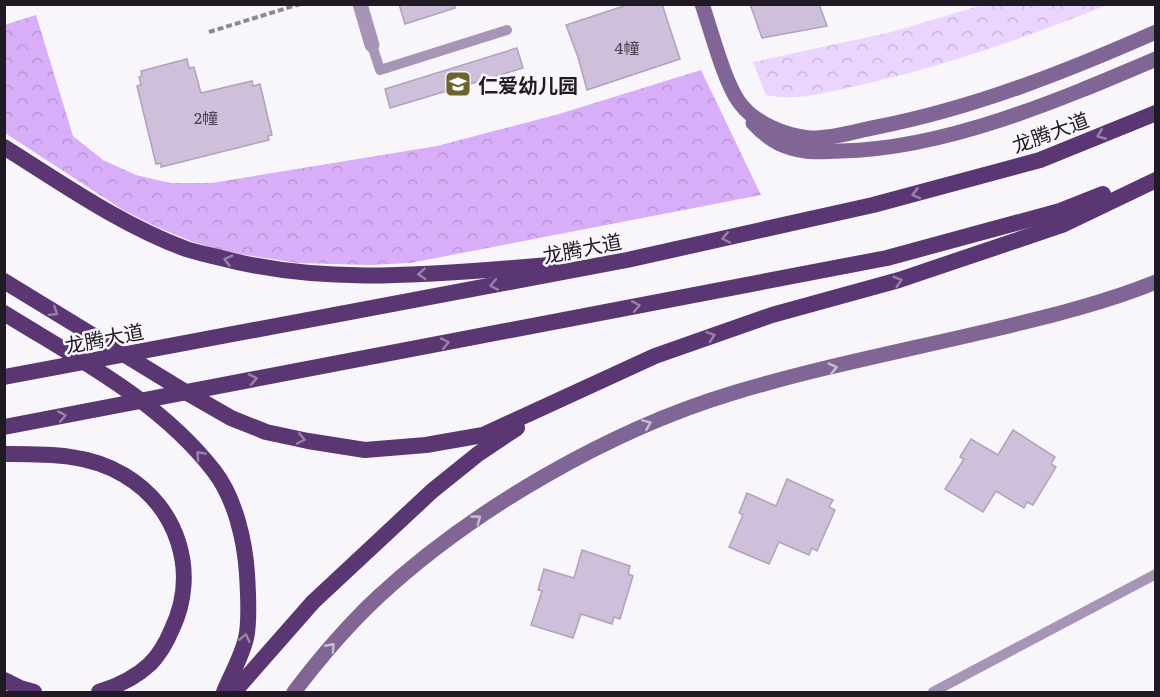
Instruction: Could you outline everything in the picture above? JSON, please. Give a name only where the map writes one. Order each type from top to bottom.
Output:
[{"type":"highway","name":"龙腾大道","points":[[4,377],[627,260],[873,205],[1029,163],[1155,113]]},
{"type":"highway","points":[[4,147],[116,218],[187,249],[258,268],[330,276],[412,274],[627,260]]},
{"type":"highway","points":[[4,427],[886,258],[1060,211],[1155,175]]},
{"type":"highway","points":[[4,281],[231,418],[266,432],[365,450],[426,445],[483,435],[655,356],[772,315],[899,280],[1062,225],[1155,180]]},
{"type":"highway","points":[[4,313],[132,393],[182,436],[215,472],[234,510],[245,550],[248,587],[247,636],[224,693]]},
{"type":"highway","points":[[234,693],[313,602],[432,491],[478,454],[560,399]]},
{"type":"highway","points":[[4,454],[52,453],[85,459],[123,474],[148,492],[168,517],[180,548],[185,583],[180,612],[168,639],[150,663],[122,685],[99,693]]},
{"type":"highway","points":[[4,680],[34,693]]},
{"type":"main road","points":[[702,4],[723,67],[739,102],[762,133],[774,142],[810,152],[869,151],[952,133],[1003,118],[1100,83],[1155,59]]},
{"type":"main road","points":[[739,102],[754,116],[782,132],[811,138],[832,136],[904,121],[992,97],[1084,63],[1155,32]]},
{"type":"main road","points":[[294,693],[315,664],[345,632],[379,597],[423,559],[484,515],[545,476],[616,438],[676,412],[733,393],[1070,312],[1155,282]]},
{"type":"street","points":[[360,4],[372,45]]},
{"type":"lane","points":[[372,45],[380,70],[507,30]]},
{"type":"lane","points":[[933,693],[1155,574]]},
{"type":"path","points":[[208,32],[300,4]]},
{"type":"green space","points":[[982,5],[1107,5],[952,61],[811,95],[777,97],[766,95],[753,62],[892,32]]},
{"type":"green space","points":[[36,15],[73,136],[103,160],[136,175],[170,183],[212,183],[437,146],[559,114],[701,70],[761,195],[410,263],[370,265],[297,263],[227,252],[193,242],[123,210],[5,133],[4,25]]},
{"type":"building","points":[[399,4],[454,4],[455,8],[405,24]]},
{"type":"building","points":[[630,4],[662,4],[680,59],[587,90],[566,25]]},
{"type":"building","points":[[750,4],[819,4],[827,26],[762,38]]},
{"type":"building","points":[[517,48],[523,68],[390,108],[385,89]]},
{"type":"building","points":[[187,59],[189,68],[194,67],[201,93],[252,81],[253,86],[260,84],[272,135],[268,136],[269,140],[161,167],[161,163],[156,164],[137,86],[141,85],[139,77],[142,76],[141,71]]},
{"type":"building","points":[[1013,430],[1055,457],[1051,464],[1056,467],[1033,505],[1027,502],[1024,508],[996,491],[983,512],[945,489],[964,459],[960,457],[971,439],[998,455]]},
{"type":"building","points":[[787,479],[833,500],[829,507],[835,510],[817,551],[812,548],[809,555],[779,542],[769,564],[729,547],[743,515],[739,513],[747,493],[776,506]]},
{"type":"building","points":[[582,550],[630,566],[628,574],[633,576],[620,619],[614,617],[612,624],[581,614],[573,638],[531,625],[542,591],[538,590],[544,569],[574,578]]},
{"type":"place","name":"仁爱幼儿园","points":[[458,84]]}]
